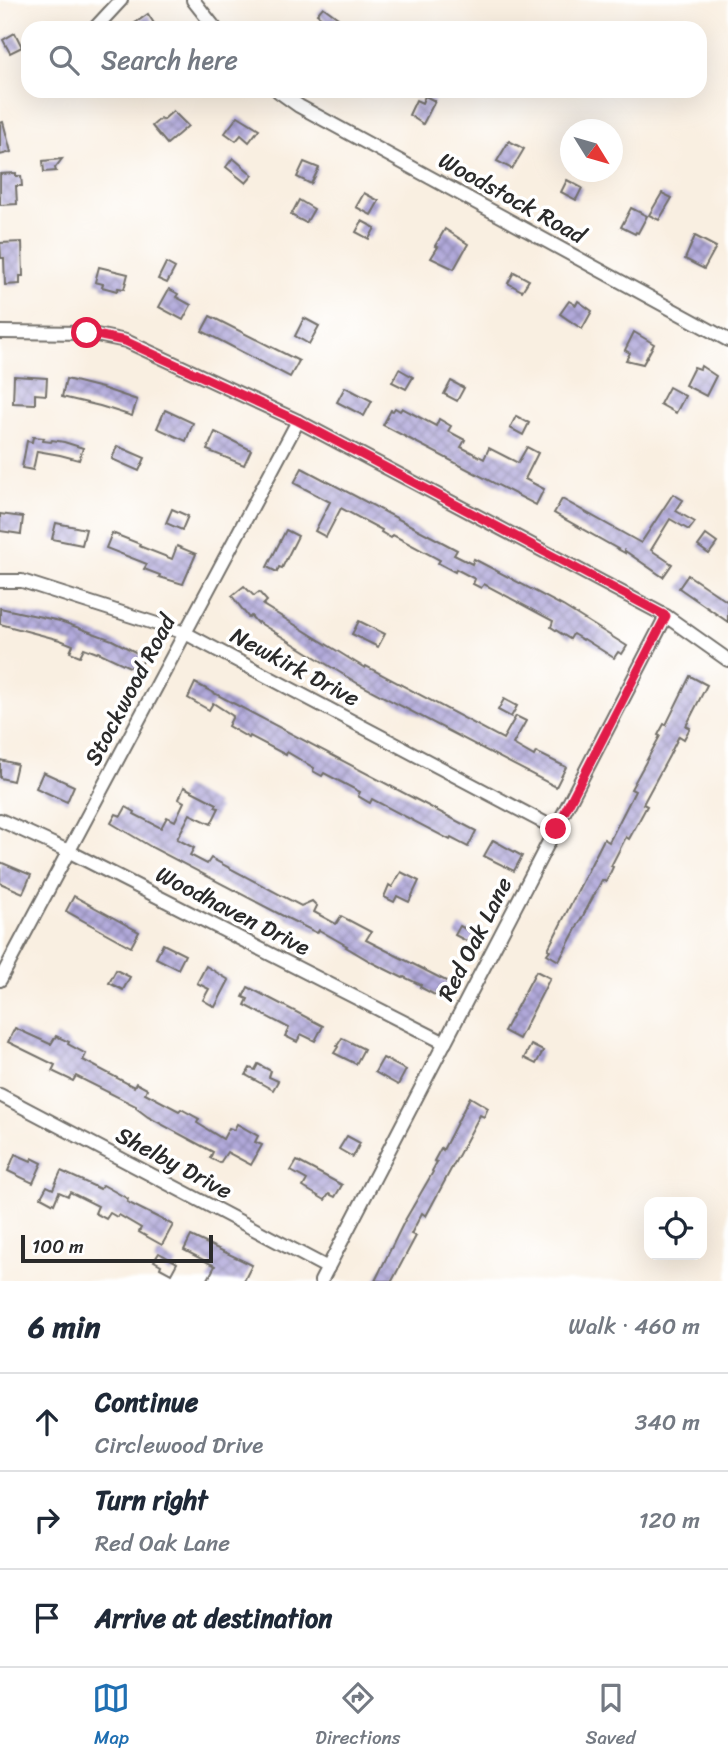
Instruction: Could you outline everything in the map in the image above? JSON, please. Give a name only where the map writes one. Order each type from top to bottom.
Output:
[{"type":"street","points":[[102,21],[121,0]]},
{"type":"street","points":[[193,0],[210,21]]},
{"type":"street","name":"Woodstock Road","points":[[288,98],[728,340]]},
{"type":"street","points":[[0,332],[87,333],[125,341],[298,421],[666,616],[728,660]]},
{"type":"street","name":"Stockwood Road","points":[[0,979],[298,421]]},
{"type":"street","name":"Newkirk Drive","points":[[0,581],[22,581],[185,633],[556,829]]},
{"type":"street","name":"Red Oak Lane","points":[[321,1281],[666,616]]},
{"type":"street","name":"Woodhaven Drive","points":[[0,820],[68,851],[445,1043]]},
{"type":"street","name":"Shelby Drive","points":[[0,1095],[328,1268]]},
{"type":"building","points":[[323,7],[338,18],[336,21],[326,21],[317,14]]},
{"type":"building","points":[[148,14],[152,21],[138,21]]},
{"type":"building","points":[[15,33],[21,48],[10,53],[3,40]]},
{"type":"building","points":[[424,98],[435,101],[423,124],[409,115],[416,100],[422,103]]},
{"type":"building","points":[[173,111],[188,126],[167,144],[152,126]]},
{"type":"building","points":[[238,116],[259,129],[249,142],[241,135],[236,141],[225,133]]},
{"type":"building","points":[[3,122],[11,152],[0,155],[0,123]]},
{"type":"building","points":[[509,141],[524,149],[512,169],[497,161]]},
{"type":"building","points":[[233,158],[253,175],[246,183],[226,167]]},
{"type":"building","points":[[62,159],[55,168],[56,171],[44,172],[43,161]]},
{"type":"building","points":[[304,162],[319,168],[311,184],[297,177]]},
{"type":"building","points":[[16,173],[16,176],[21,176],[22,186],[16,186],[17,204],[0,205],[0,174]]},
{"type":"building","points":[[566,182],[582,188],[576,200],[561,192]]},
{"type":"building","points":[[364,193],[379,201],[371,215],[356,207]]},
{"type":"building","points":[[662,193],[672,198],[659,220],[649,215]]},
{"type":"building","points":[[299,200],[314,209],[306,223],[291,215]]},
{"type":"building","points":[[631,208],[647,216],[635,234],[621,227]]},
{"type":"building","points":[[362,221],[375,228],[369,239],[356,232]]},
{"type":"building","points":[[445,229],[468,244],[454,269],[431,258]]},
{"type":"building","points":[[695,236],[716,247],[704,269],[685,259]]},
{"type":"building","points":[[22,242],[23,276],[20,276],[20,284],[5,285],[4,258],[1,258],[0,243]]},
{"type":"building","points":[[166,263],[175,268],[167,283],[158,279]]},
{"type":"building","points":[[99,267],[128,274],[124,289],[118,288],[117,291],[95,282]]},
{"type":"building","points":[[514,272],[529,280],[522,291],[508,283]]},
{"type":"building","points":[[169,289],[178,294],[176,297],[191,305],[183,320],[159,307]]},
{"type":"building","points":[[569,301],[576,305],[578,301],[592,311],[582,329],[560,314]]},
{"type":"building","points":[[210,316],[299,361],[290,377],[202,331]]},
{"type":"building","points":[[304,318],[319,326],[309,344],[295,336]]},
{"type":"building","points":[[634,332],[654,344],[643,364],[626,360],[630,353],[625,350]]},
{"type":"building","points":[[701,366],[716,376],[706,396],[685,385],[694,367],[700,369]]},
{"type":"building","points":[[399,369],[413,377],[406,389],[392,382]]},
{"type":"building","points":[[14,376],[47,378],[46,395],[35,394],[35,404],[13,403]]},
{"type":"building","points":[[66,379],[137,400],[132,416],[62,397]]},
{"type":"building","points":[[451,381],[464,388],[457,401],[444,394]]},
{"type":"building","points":[[345,387],[372,401],[364,416],[337,402]]},
{"type":"building","points":[[669,387],[685,396],[676,413],[660,404]]},
{"type":"building","points":[[395,408],[400,411],[402,408],[436,426],[439,419],[451,426],[448,431],[465,440],[461,447],[484,459],[489,448],[518,463],[527,447],[538,453],[525,479],[544,489],[536,505],[383,425],[391,410]]},
{"type":"building","points":[[165,410],[193,423],[186,441],[157,428]]},
{"type":"building","points":[[516,416],[529,423],[523,435],[510,428]]},
{"type":"building","points":[[215,432],[251,450],[244,465],[207,450]]},
{"type":"building","points":[[33,437],[83,448],[79,460],[37,451],[33,470],[22,468],[27,441],[32,442]]},
{"type":"building","points":[[117,446],[145,458],[139,471],[112,459]]},
{"type":"building","points":[[302,468],[457,550],[454,555],[472,564],[474,559],[563,606],[627,646],[622,654],[618,652],[614,658],[573,634],[570,639],[551,627],[553,621],[484,584],[481,588],[473,584],[475,579],[438,563],[440,560],[393,535],[391,538],[381,532],[382,530],[341,508],[326,537],[315,531],[330,502],[294,483]]},
{"type":"building","points":[[673,494],[683,500],[676,511],[695,522],[689,530],[670,519],[651,550],[672,564],[663,577],[625,551],[554,513],[562,499],[641,543]]},
{"type":"building","points":[[172,509],[188,516],[182,530],[166,523]]},
{"type":"building","points":[[0,514],[23,517],[21,534],[0,531]]},
{"type":"building","points":[[56,523],[86,529],[82,545],[52,539]]},
{"type":"building","points":[[286,530],[298,536],[282,568],[279,567],[277,572],[267,567]]},
{"type":"building","points":[[112,533],[172,559],[177,546],[196,554],[183,584],[159,577],[160,575],[144,569],[147,564],[106,548]]},
{"type":"building","points":[[706,535],[717,543],[709,554],[698,546]]},
{"type":"building","points":[[688,575],[728,602],[728,622],[679,588]]},
{"type":"building","points":[[244,586],[254,596],[259,592],[267,601],[263,605],[365,668],[366,666],[503,739],[516,716],[526,721],[513,744],[534,756],[536,752],[566,767],[556,787],[357,683],[257,623],[251,616],[249,618],[232,596]]},
{"type":"building","points":[[0,608],[60,621],[112,640],[145,657],[138,671],[84,648],[80,656],[70,652],[73,645],[0,624]]},
{"type":"building","points":[[359,621],[385,634],[378,647],[352,634]]},
{"type":"building","points":[[690,676],[707,685],[686,726],[690,728],[684,739],[679,736],[643,804],[647,806],[629,839],[626,837],[606,882],[602,880],[559,961],[547,954],[550,950],[548,949],[604,839],[609,842],[635,791],[631,789]]},
{"type":"building","points":[[195,683],[476,831],[468,847],[372,799],[370,803],[358,796],[360,792],[324,773],[322,776],[287,752],[286,755],[228,726],[233,716],[213,703],[209,710],[188,698]]},
{"type":"building","points":[[504,699],[517,706],[511,717],[498,710]]},
{"type":"building","points":[[0,760],[17,764],[13,781],[0,778]]},
{"type":"building","points":[[43,772],[74,786],[67,802],[36,788]]},
{"type":"building","points":[[184,787],[217,804],[215,807],[219,808],[211,824],[190,814],[177,839],[194,848],[190,855],[207,864],[211,858],[301,906],[312,901],[317,906],[314,912],[336,924],[341,916],[371,932],[366,940],[452,984],[444,1000],[420,987],[421,985],[373,963],[319,930],[317,933],[289,919],[111,823],[116,814],[121,816],[126,807],[161,828],[167,817],[175,821],[184,802],[179,799]]},
{"type":"building","points":[[493,840],[522,856],[514,871],[484,856]]},
{"type":"building","points":[[0,862],[31,875],[23,893],[0,883]]},
{"type":"building","points":[[401,872],[419,881],[409,902],[397,896],[394,902],[384,897],[389,885],[392,887]]},
{"type":"building","points":[[74,896],[139,932],[131,947],[66,911]]},
{"type":"building","points":[[460,926],[475,934],[470,943],[455,935]]},
{"type":"building","points":[[163,944],[185,955],[178,969],[156,958]]},
{"type":"building","points":[[206,966],[229,980],[215,1007],[203,1000],[209,989],[197,983]]},
{"type":"building","points":[[116,970],[130,977],[123,990],[109,983]]},
{"type":"building","points":[[536,971],[550,978],[519,1039],[504,1031]]},
{"type":"building","points":[[248,987],[323,1026],[315,1041],[301,1034],[297,1042],[285,1036],[289,1028],[245,1005],[248,999],[243,997]]},
{"type":"building","points":[[15,1028],[50,1044],[56,1036],[69,1042],[68,1044],[86,1054],[83,1060],[134,1087],[136,1083],[147,1089],[145,1093],[199,1119],[197,1123],[223,1139],[229,1128],[234,1130],[237,1124],[258,1136],[255,1142],[262,1145],[251,1165],[227,1152],[220,1163],[210,1158],[213,1152],[148,1117],[136,1106],[76,1076],[73,1081],[52,1071],[55,1065],[8,1042]]},
{"type":"building","points":[[342,1038],[364,1049],[356,1064],[334,1053]]},
{"type":"building","points":[[531,1045],[543,1051],[536,1064],[524,1058]]},
{"type":"building","points":[[383,1058],[406,1070],[398,1085],[375,1072]]},
{"type":"building","points":[[258,1064],[271,1071],[269,1077],[278,1081],[273,1090],[246,1075],[250,1068],[255,1070]]},
{"type":"building","points":[[470,1097],[488,1108],[484,1117],[480,1115],[426,1216],[422,1213],[411,1234],[416,1236],[392,1281],[375,1281],[404,1222],[433,1172],[437,1162],[434,1161],[441,1148],[443,1150]]},
{"type":"building","points":[[347,1136],[360,1143],[353,1157],[339,1149]]},
{"type":"building","points":[[15,1154],[42,1163],[33,1183],[8,1171]]},
{"type":"building","points":[[297,1161],[342,1185],[335,1197],[329,1194],[325,1200],[303,1187],[307,1180],[291,1171]]},
{"type":"building","points":[[61,1171],[100,1189],[103,1185],[128,1199],[127,1202],[173,1225],[162,1245],[139,1232],[141,1228],[119,1215],[117,1217],[110,1213],[106,1219],[95,1213],[98,1206],[70,1192],[68,1196],[59,1192],[54,1204],[41,1197],[47,1186],[53,1189]]},
{"type":"building","points":[[191,1236],[252,1265],[244,1281],[207,1281],[215,1266],[184,1250]]},
{"type":"building","points":[[159,1253],[177,1263],[171,1274],[154,1261]]},
{"type":"route","points":[[87,333],[125,341],[298,421],[666,616],[556,829]]}]
